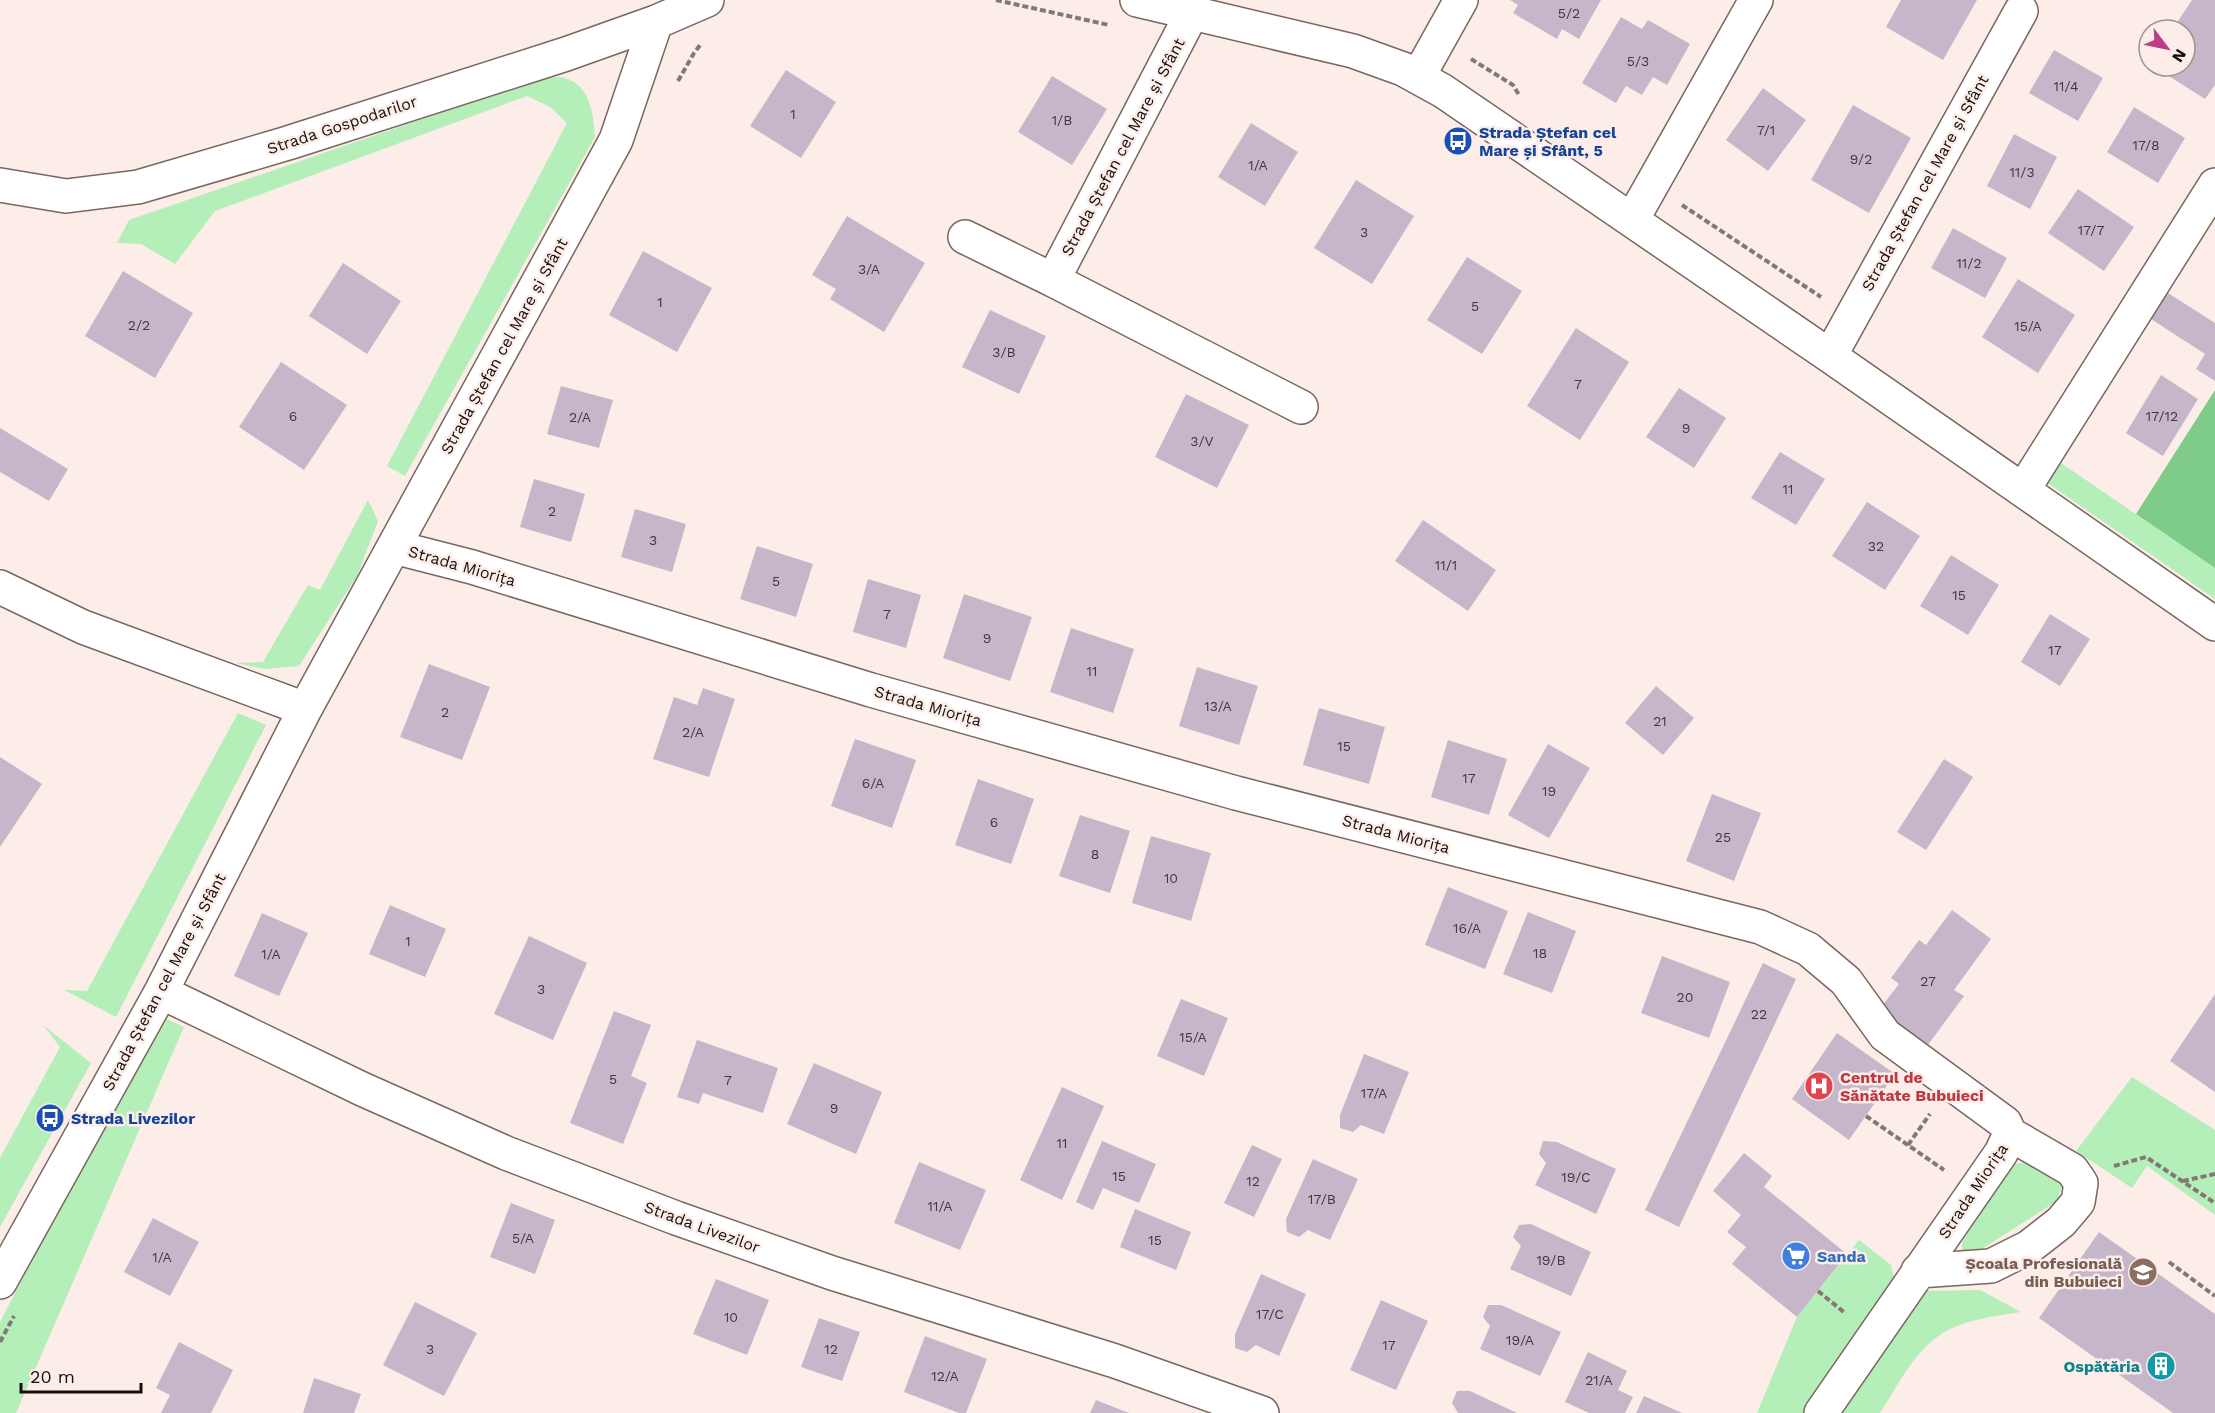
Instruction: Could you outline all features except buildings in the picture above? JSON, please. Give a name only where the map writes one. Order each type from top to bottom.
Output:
[{"type":"street","points":[[652,11],[707,0]]},
{"type":"street","points":[[1137,0],[1201,10],[1353,51],[1403,69],[1443,90],[2215,624]]},
{"type":"street","points":[[1418,77],[1461,0]]},
{"type":"street","points":[[1632,220],[1756,0]]},
{"type":"street","name":"Strada Ștefan cel Mare și Sfânt","points":[[1053,280],[1201,10]]},
{"type":"street","name":"Strada Gospodarilor","points":[[0,185],[66,196],[138,187],[288,143],[566,54],[652,11]]},
{"type":"street","name":"Strada Ștefan cel Mare și Sfânt","points":[[0,1282],[161,992],[305,710],[616,140],[652,11]]},
{"type":"street","name":"Strada Ștefan cel Mare și Sfânt","points":[[1830,356],[2021,11]]},
{"type":"street","points":[[2024,490],[2215,185]]},
{"type":"street","points":[[965,237],[1301,407]]},
{"type":"street","name":"Strada Miorița","points":[[394,547],[472,567],[871,690],[1236,793],[1760,927],[1808,949],[1846,981],[1885,1035],[2005,1123],[2010,1134],[2001,1152],[1821,1413]]},
{"type":"street","points":[[0,586],[83,627],[305,710]]},
{"type":"street","name":"Strada Livezilor","points":[[161,992],[362,1089],[506,1153],[644,1206],[832,1273],[1115,1361],[1262,1413]]},
{"type":"street","points":[[1918,1271],[1991,1266],[2029,1247],[2061,1222],[2078,1202],[2081,1183],[2072,1170],[2010,1134]]},
{"type":"path","points":[[996,0],[1110,25]]},
{"type":"path","points":[[1866,1116],[1974,1191]]},
{"type":"path","points":[[2081,1183],[2121,1163],[2146,1157],[2215,1203]]},
{"type":"path","points":[[2183,1181],[2215,1174]]},
{"type":"path","points":[[2169,1262],[2215,1296]]},
{"type":"green space","points":[[544,77],[564,78],[580,87],[589,102],[595,137],[405,476],[387,466],[567,123],[550,107],[527,96],[215,211],[175,264],[141,244],[117,243],[129,220]]},
{"type":"green space","points":[[2215,390],[2215,568],[2136,514]]},
{"type":"green space","points":[[2061,463],[2215,568],[2215,599],[2046,482]]},
{"type":"green space","points":[[368,500],[378,521],[357,576],[299,666],[264,669],[236,663],[263,662],[308,585],[320,590]]},
{"type":"green space","points":[[238,713],[266,725],[116,1017],[64,990],[87,991]]},
{"type":"green space","points":[[160,1016],[184,1027],[16,1413],[0,1413],[0,1322]]},
{"type":"green space","points":[[43,1025],[91,1063],[0,1227],[0,1158],[60,1047]]},
{"type":"green space","points":[[2132,1077],[2215,1130],[2215,1215],[2147,1166],[2132,1188],[2076,1151]]},
{"type":"green space","points":[[2026,1161],[2064,1181],[2057,1201],[1974,1254],[1962,1253],[1962,1242],[2010,1166]]},
{"type":"green space","points":[[1859,1240],[1891,1265],[1895,1281],[1812,1413],[1757,1413],[1797,1317]]},
{"type":"green space","points":[[1980,1290],[2021,1312],[1979,1319],[1948,1330],[1930,1342],[1922,1351],[1880,1413],[1840,1413],[1920,1291]]},
{"type":"place","name":"Strada Ștefan cel Mare și Sfânt, 5","points":[[1458,141]]},
{"type":"place","name":"Centrul de Sănătate Bubuieci","points":[[1819,1086]]},
{"type":"place","name":"Strada Livezilor","points":[[50,1118]]},
{"type":"place","name":"Sanda","points":[[1796,1256]]},
{"type":"place","name":"Școala Profesională din Bubuieci","points":[[2143,1272]]},
{"type":"place","name":"Ospătăria","points":[[2161,1366]]}]
